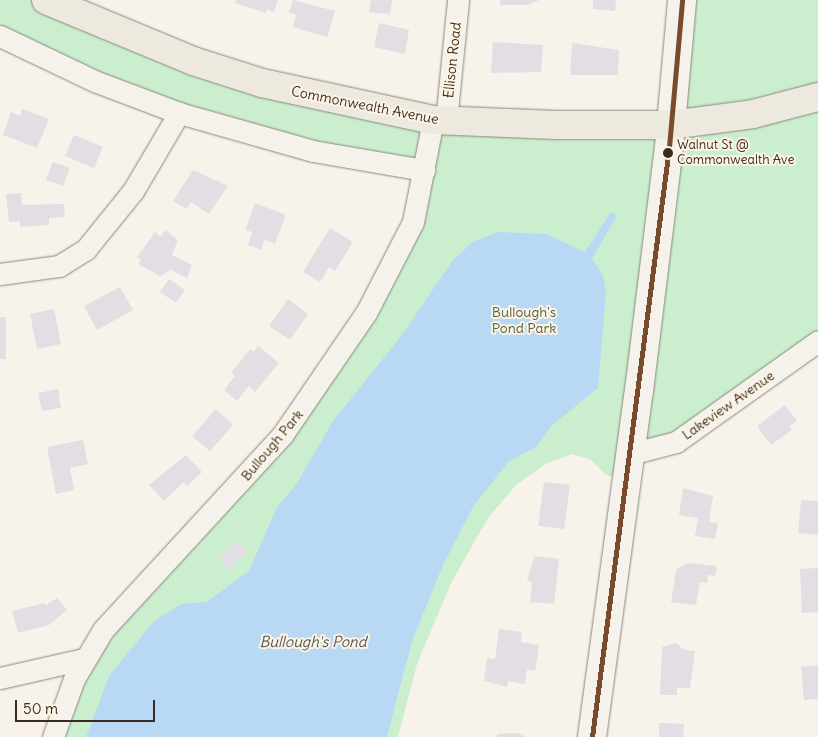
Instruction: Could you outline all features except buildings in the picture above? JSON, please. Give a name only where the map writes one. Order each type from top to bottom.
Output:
[{"type":"main road","name":"Commonwealth Avenue","points":[[46,0],[184,58],[253,80],[439,120],[672,125],[753,114],[818,97]]},
{"type":"main road","points":[[592,737],[672,125],[682,0]]},
{"type":"street","name":"Ellison Road","points":[[439,120],[458,0]]},
{"type":"street","points":[[0,36],[97,82],[179,113],[313,151],[424,170]]},
{"type":"street","points":[[0,274],[59,266],[86,249],[133,191],[179,113]]},
{"type":"street","name":"Bullough Park","points":[[53,737],[84,659],[116,612],[214,513],[311,397],[398,257],[416,214],[424,170],[439,120]]},
{"type":"street","name":"Lakeview Avenue","points":[[630,454],[676,442],[818,341]]},
{"type":"street","points":[[0,678],[84,659]]},
{"type":"green space","name":"Bullough's Pond Park","points":[[0,0],[46,0],[322,98],[671,125],[682,0],[818,0],[818,341],[676,442],[631,454],[627,480],[606,475],[590,459],[572,454],[546,464],[516,485],[488,518],[451,583],[417,664],[398,737],[53,737],[74,679],[214,513],[366,313],[424,171],[244,134],[0,36]]},
{"type":"water","name":"Bullough's Pond","points":[[611,212],[617,215],[592,259],[603,275],[606,293],[598,388],[551,426],[536,447],[508,462],[473,507],[443,565],[412,641],[387,737],[86,737],[109,676],[154,621],[181,604],[207,602],[249,571],[277,507],[296,485],[333,421],[401,336],[453,260],[474,241],[499,232],[546,234],[585,252]]},
{"type":"transit line","points":[[592,737],[669,147],[682,0]]},
{"type":"place","name":"Walnut St @ Commonwealth Ave","points":[[668,153]]}]
